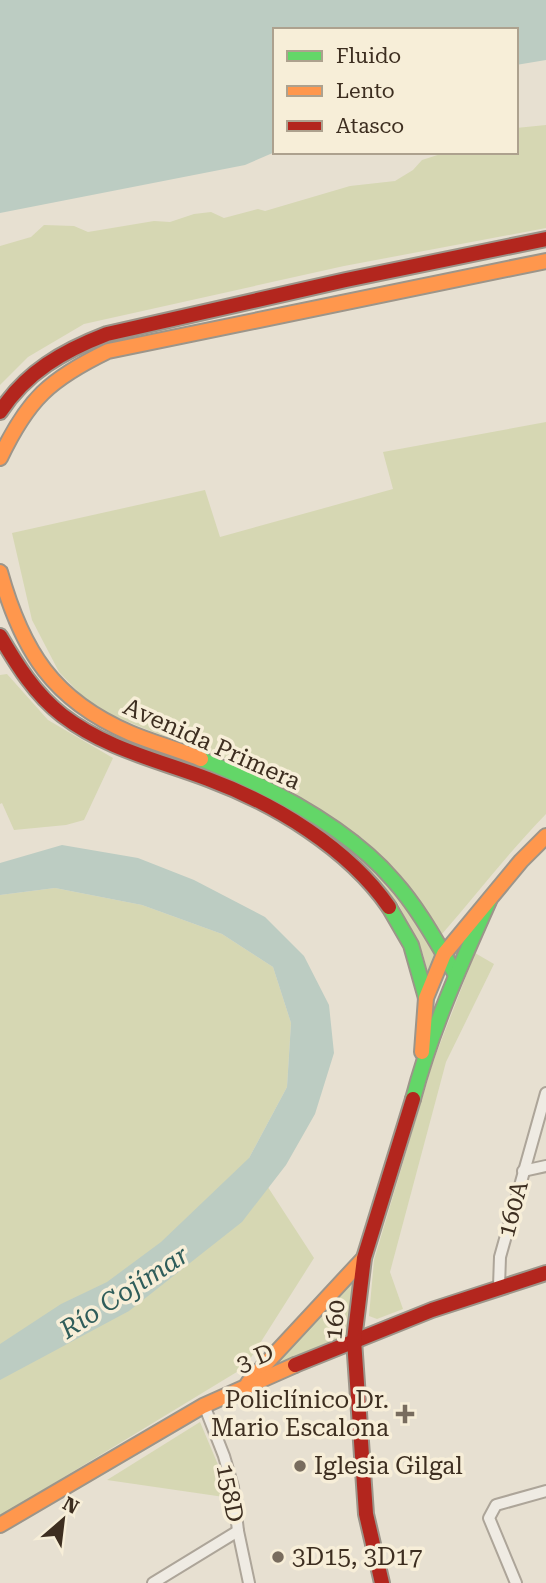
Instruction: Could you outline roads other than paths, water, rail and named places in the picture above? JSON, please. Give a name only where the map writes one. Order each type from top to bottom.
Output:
[{"type":"street","points":[[0,412],[7,400],[37,370],[76,346],[107,334],[346,280],[546,239]]},
{"type":"street","points":[[0,458],[24,409],[52,381],[75,366],[114,350],[546,261]]},
{"type":"street","points":[[346,280],[352,299]]},
{"type":"street","points":[[107,334],[114,350]]},
{"type":"street","name":"Avenida Primera","points":[[0,572],[6,599],[30,654],[71,701],[118,728],[232,773],[312,815],[360,848],[400,888],[456,975]]},
{"type":"street","name":"Avenida Primera","points":[[0,636],[23,676],[51,708],[82,729],[149,760],[215,781],[275,812],[359,870],[386,902],[404,930],[421,974],[426,998]]},
{"type":"street","name":"160","points":[[421,1068],[426,998],[444,954],[521,861],[546,836]]},
{"type":"street","name":"160","points":[[382,1583],[366,1514],[362,1481],[354,1339],[364,1258],[405,1129],[421,1068],[456,975],[489,901]]},
{"type":"street","points":[[426,998],[436,999],[450,993]]},
{"type":"street","name":"160A","points":[[499,1286],[499,1257],[546,1093]]},
{"type":"street","points":[[523,1171],[546,1166]]},
{"type":"street","points":[[244,1386],[364,1258]]},
{"type":"street","name":"3 D","points":[[0,1525],[204,1405],[244,1386],[354,1339],[499,1286],[546,1273]]},
{"type":"street","name":"158D","points":[[204,1405],[233,1487],[238,1531],[249,1583]]},
{"type":"street","points":[[516,1583],[489,1518],[496,1505],[546,1490]]},
{"type":"street","points":[[153,1583],[238,1531]]},
{"type":"water","points":[[0,0],[546,0],[546,60],[518,65],[518,28],[273,28],[273,153],[245,165],[0,213]]},
{"type":"water","name":"Río Cojímar","points":[[62,845],[138,858],[194,880],[265,917],[304,956],[329,1005],[334,1053],[315,1114],[286,1165],[242,1222],[129,1311],[0,1380],[0,1344],[61,1304],[107,1282],[161,1242],[249,1158],[287,1087],[291,1023],[273,967],[222,934],[142,905],[55,888],[0,895],[0,863]]},
{"type":"place","name":"Policlínico Dr. Mario Escalona","points":[[405,1414]]},
{"type":"place","name":"Iglesia Gilgal","points":[[300,1466]]},
{"type":"place","name":"3D15, 3D17","points":[[278,1557]]}]
